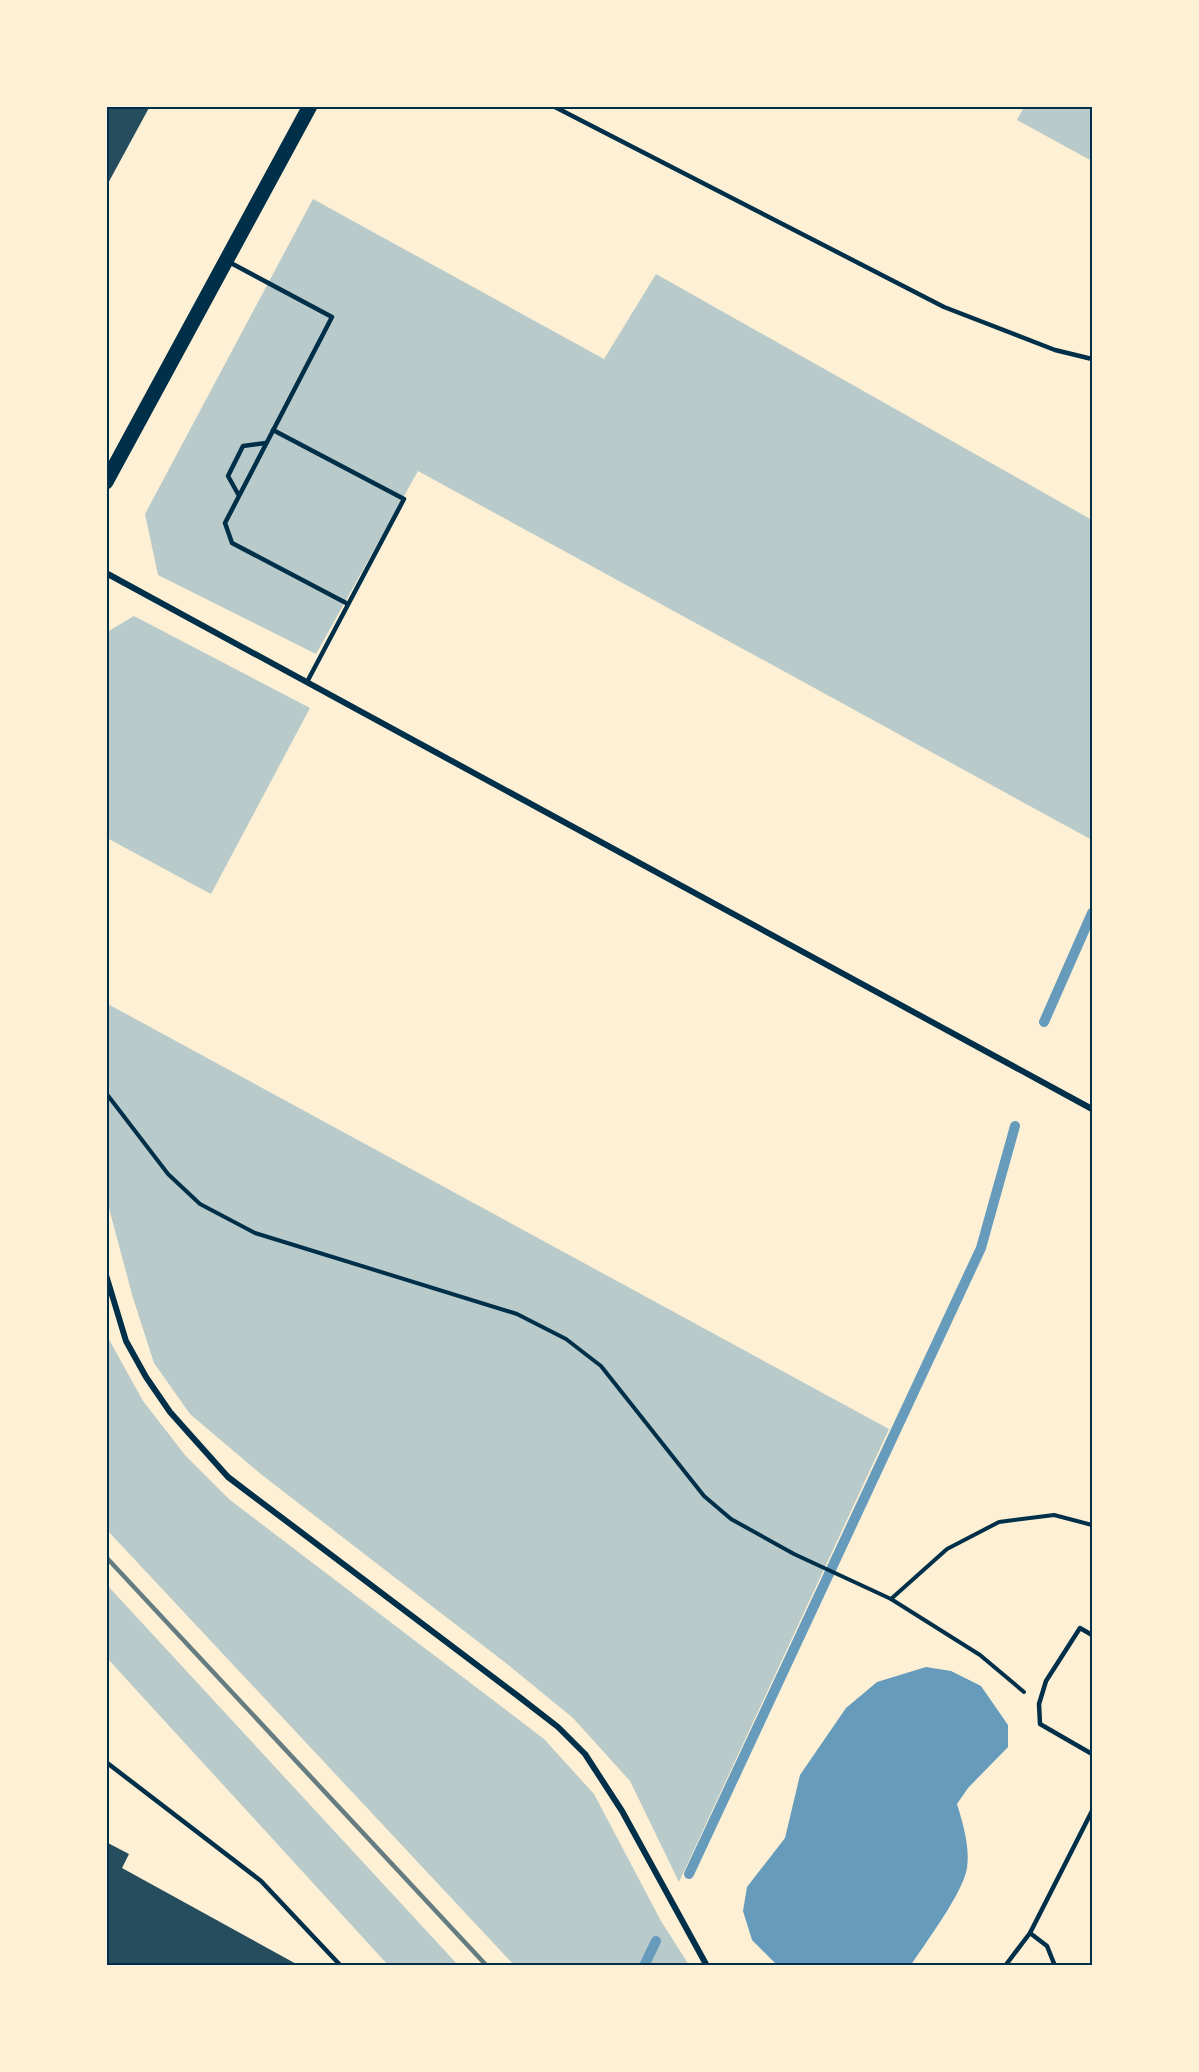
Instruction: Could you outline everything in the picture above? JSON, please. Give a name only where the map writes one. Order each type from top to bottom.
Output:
[{"type":"main road","points":[[106,482],[310,106]]},
{"type":"street","points":[[106,573],[1092,1109]]},
{"type":"street","points":[[106,1275],[126,1341],[146,1377],[170,1412],[228,1477],[558,1727],[585,1754],[622,1811],[707,1965]]},
{"type":"lane","points":[[553,106],[944,307],[1055,350],[1092,359]]},
{"type":"lane","points":[[226,261],[332,317],[238,494],[225,523],[232,543],[348,604]]},
{"type":"lane","points":[[273,430],[404,499],[308,682]]},
{"type":"lane","points":[[238,494],[228,476],[243,446],[266,443]]},
{"type":"lane","points":[[1092,1635],[1080,1628],[1046,1681],[1039,1704],[1040,1724],[1092,1754]]},
{"type":"lane","points":[[106,1762],[261,1881],[341,1965]]},
{"type":"lane","points":[[1005,1965],[1030,1933],[1092,1811]]},
{"type":"lane","points":[[1030,1933],[1047,1946],[1055,1965]]},
{"type":"path","points":[[106,1093],[168,1174],[200,1204],[255,1233],[516,1314],[566,1339],[601,1366],[704,1496],[730,1519],[794,1554],[891,1599],[980,1655],[1039,1704]]},
{"type":"path","points":[[891,1599],[947,1549],[999,1522],[1054,1515],[1092,1525]]},
{"type":"shaded area","points":[[1024,107],[1092,107],[1092,161],[1017,120]]},
{"type":"shaded area","points":[[313,199],[604,359],[656,274],[1092,520],[1092,840],[418,471],[316,654],[158,575],[145,514]]},
{"type":"shaded area","points":[[134,616],[310,708],[211,894],[107,838],[107,632]]},
{"type":"shaded area","points":[[106,1003],[889,1429],[679,1882],[630,1781],[573,1718],[507,1664],[262,1475],[190,1414],[154,1363],[133,1298],[107,1201]]},
{"type":"shaded area","points":[[106,1334],[143,1401],[185,1455],[230,1500],[544,1739],[594,1794],[661,1921],[689,1965],[514,1965],[107,1530]]},
{"type":"shaded area","points":[[107,1585],[458,1965],[388,1965],[107,1658]]},
{"type":"water","points":[[926,1667],[951,1671],[981,1686],[1008,1725],[1008,1747],[968,1788],[957,1804],[968,1852],[967,1868],[959,1890],[911,1965],[777,1965],[752,1940],[743,1911],[747,1887],[785,1838],[800,1775],[846,1708],[877,1682]]},
{"type":"building","points":[[106,106],[150,106],[106,187]]},
{"type":"building","points":[[106,1842],[129,1854],[122,1868],[300,1966],[106,1966]]},
{"type":"waterway","points":[[1044,1022],[1092,913]]},
{"type":"waterway","points":[[689,1874],[981,1248],[1015,1126]]},
{"type":"waterway","points":[[644,1966],[656,1941]]},
{"type":"railway","points":[[106,1557],[487,1966]]}]
